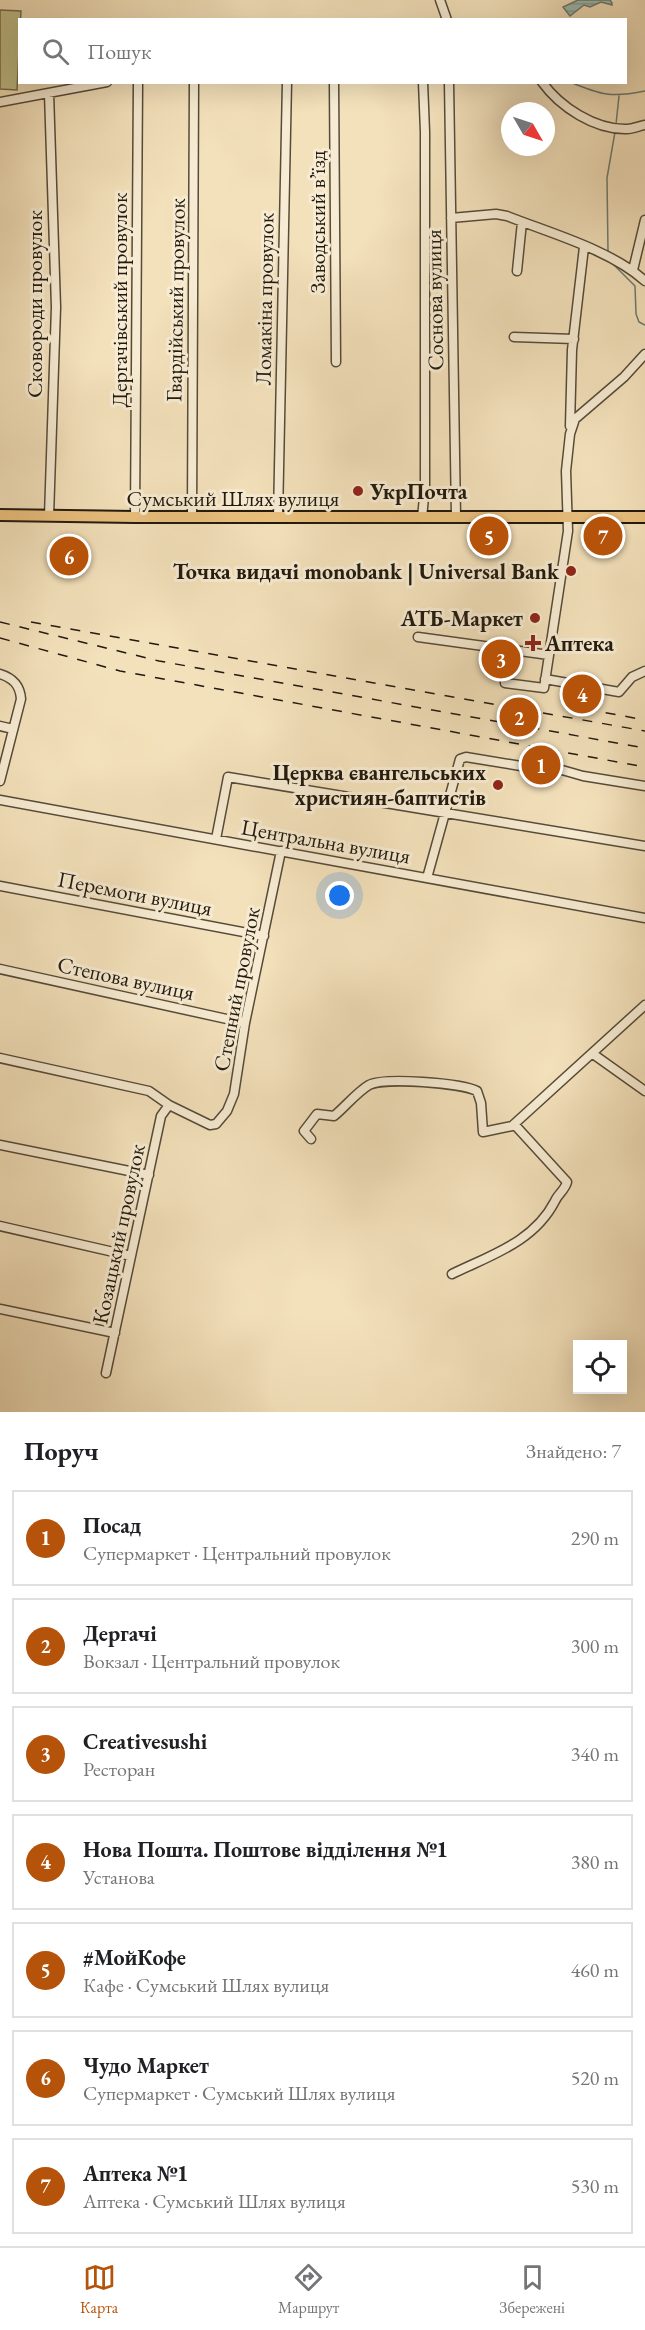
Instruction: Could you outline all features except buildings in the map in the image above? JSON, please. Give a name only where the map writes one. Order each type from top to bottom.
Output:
[{"type":"main road","name":"Сумський Шлях вулиця","points":[[0,514],[135,518],[645,517]]},
{"type":"street","points":[[440,0],[447,18]]},
{"type":"street","points":[[448,18],[449,0]]},
{"type":"street","points":[[0,102],[96,84]]},
{"type":"street","name":"Дергачівський провулок","points":[[135,518],[138,84]]},
{"type":"street","name":"Гвардійський провулок","points":[[192,517],[194,84]]},
{"type":"street","name":"Ломакіна провулок","points":[[278,517],[287,84]]},
{"type":"street","name":"Заводський в’їзд","points":[[334,84],[336,362]]},
{"type":"street","points":[[422,518],[425,487],[426,235],[423,84]]},
{"type":"street","name":"Соснова вулиця","points":[[449,84],[456,518]]},
{"type":"street","points":[[545,84],[559,102],[600,126],[626,129],[645,125]]},
{"type":"street","name":"Сковороди провулок","points":[[49,93],[56,307],[50,516]]},
{"type":"street","points":[[451,218],[496,214],[522,222],[633,270],[645,281]]},
{"type":"street","points":[[633,270],[645,220]]},
{"type":"street","points":[[517,271],[522,222]]},
{"type":"street","points":[[508,649],[505,683],[544,688],[568,531],[567,471],[574,339],[584,247]]},
{"type":"street","points":[[514,337],[574,339]]},
{"type":"street","points":[[570,434],[575,419],[624,377],[645,354]]},
{"type":"street","points":[[418,637],[549,655]]},
{"type":"street","points":[[545,678],[619,692],[632,676],[645,671]]},
{"type":"street","points":[[0,674],[21,689],[0,782]]},
{"type":"street","points":[[0,726],[13,729]]},
{"type":"street","points":[[427,878],[442,814],[460,759],[466,757],[533,768],[549,766],[583,776],[645,786]]},
{"type":"street","points":[[216,839],[228,777],[645,846]]},
{"type":"street","name":"Центральна вулиця","points":[[2,799],[645,918]]},
{"type":"street","name":"Степний провулок","points":[[169,1105],[210,1125],[227,1111],[234,1094],[245,1023],[281,851]]},
{"type":"street","name":"Перемоги вулиця","points":[[0,886],[264,936]]},
{"type":"street","name":"Степова вулиця","points":[[0,969],[245,1023]]},
{"type":"street","points":[[312,1139],[304,1131],[317,1114],[334,1116],[370,1084],[411,1082],[468,1086],[477,1091],[481,1103],[483,1132],[514,1125],[645,1005]]},
{"type":"street","points":[[592,1054],[645,1091]]},
{"type":"street","points":[[0,1058],[126,1084],[149,1091],[169,1105]]},
{"type":"street","name":"Козацький провулок","points":[[106,1372],[161,1116],[169,1105]]},
{"type":"street","points":[[452,1274],[524,1239],[545,1220],[555,1199],[566,1187],[567,1182],[514,1125]]},
{"type":"street","points":[[0,1145],[149,1175]]},
{"type":"street","points":[[0,1226],[131,1256]]},
{"type":"street","points":[[0,1309],[115,1333]]},
{"type":"green space","points":[[0,10],[21,11],[21,18],[18,18],[17,90],[0,89]]},
{"type":"water","points":[[578,0],[610,0],[612,5],[601,2],[590,7],[584,5],[570,16],[563,7]]},
{"type":"waterway","points":[[575,84],[590,90],[615,95],[645,91]]},
{"type":"waterway","points":[[616,124],[619,96]]},
{"type":"waterway","points":[[608,251],[607,178],[615,132]]},
{"type":"waterway","points":[[611,262],[635,286],[636,314],[639,322],[645,325]]},
{"type":"railway","points":[[0,622],[159,661],[645,748]]},
{"type":"railway","points":[[31,622],[645,731]]},
{"type":"railway","points":[[0,638],[120,671],[645,767]]},
{"type":"railway","points":[[586,709],[645,720]]},
{"type":"place","name":"УкрПочта","points":[[358,491]]},
{"type":"place","name":"#МойКофе","points":[[489,536]]},
{"type":"place","name":"Аптека №1","points":[[603,536]]},
{"type":"place","name":"Чудо Маркет","points":[[69,556]]},
{"type":"place","name":"Точка видачі monobank | Universal Bank","points":[[571,571]]},
{"type":"place","name":"АТБ-Маркет","points":[[535,618]]},
{"type":"place","name":"Аптека","points":[[533,643]]},
{"type":"place","name":"Creativesushi","points":[[501,659]]},
{"type":"place","name":"Нова Пошта. Поштове відділення №1","points":[[582,694]]},
{"type":"place","name":"Дергачі","points":[[519,717]]},
{"type":"place","name":"Посад","points":[[541,765]]},
{"type":"place","name":"Церква євангельських християн-баптистів","points":[[498,785]]}]
